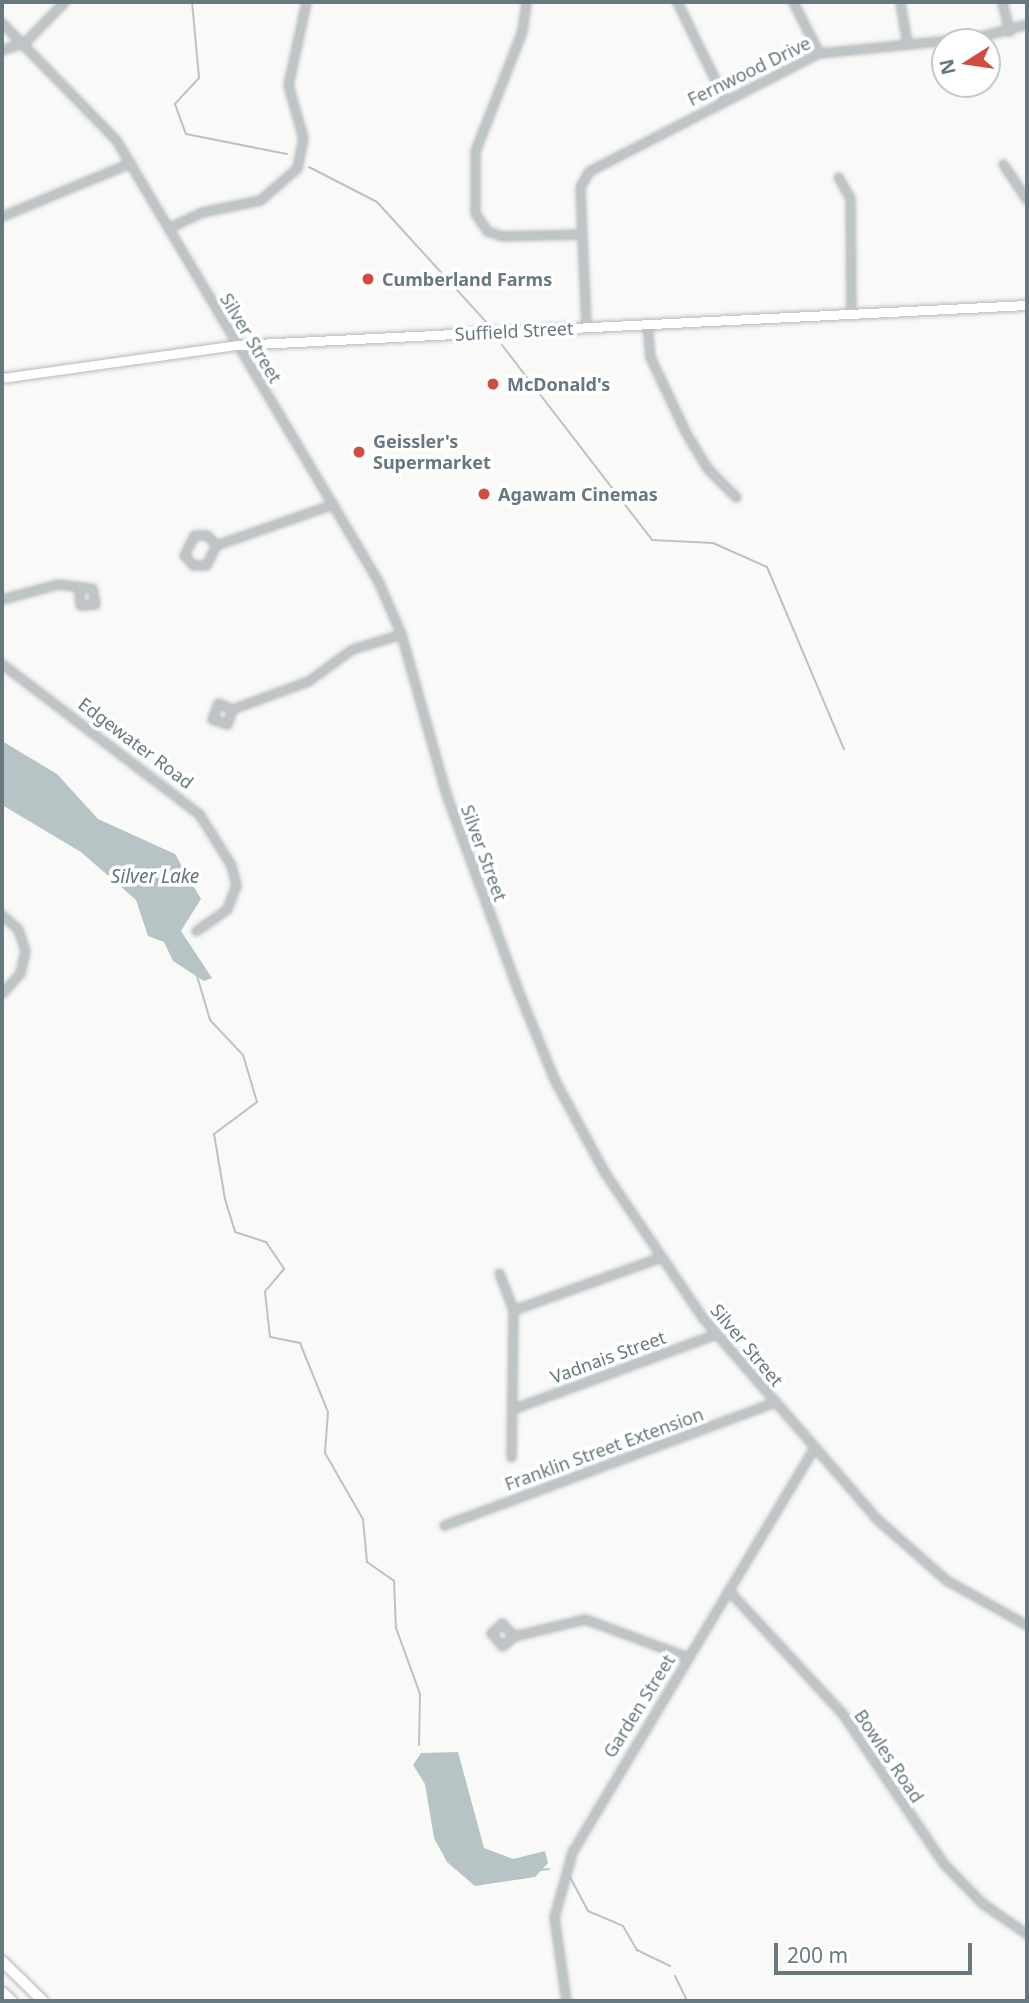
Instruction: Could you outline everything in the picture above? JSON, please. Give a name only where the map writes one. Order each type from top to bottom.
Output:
[{"type":"highway","points":[[2,1961],[43,2001]]},
{"type":"highway","points":[[2,1992],[12,2001]]},
{"type":"main road","name":"Suffield Street","points":[[2,378],[237,345],[1027,305]]},
{"type":"street","points":[[2,50],[22,44],[64,2]]},
{"type":"street","points":[[168,228],[202,212],[260,200],[297,168],[303,143],[288,85],[306,2]]},
{"type":"street","points":[[526,2],[525,24],[475,151],[475,214],[484,228],[502,236],[582,233],[586,327]]},
{"type":"street","points":[[677,2],[724,100]]},
{"type":"street","points":[[793,2],[818,53]]},
{"type":"street","points":[[900,2],[907,44]]},
{"type":"street","points":[[1002,2],[1009,31]]},
{"type":"street","name":"Silver Street","points":[[2,23],[106,127],[130,163],[333,505],[401,634],[445,791],[547,1064],[597,1158],[661,1257],[716,1334],[814,1447],[930,1568],[1027,1625]]},
{"type":"street","name":"Fernwood Drive","points":[[582,233],[583,178],[724,100],[818,53],[1009,31],[1027,24]]},
{"type":"street","points":[[2,216],[130,163]]},
{"type":"street","points":[[1003,164],[1027,200]]},
{"type":"street","points":[[838,177],[850,198],[851,314]]},
{"type":"street","points":[[647,324],[650,357],[686,433],[707,468],[736,497]]},
{"type":"street","points":[[216,545],[214,559],[203,566],[184,555],[186,541],[197,534],[216,545],[333,505]]},
{"type":"street","points":[[2,599],[51,584],[79,590]]},
{"type":"street","points":[[232,709],[309,681],[352,649],[401,634]]},
{"type":"street","name":"Edgewater Road","points":[[2,664],[199,814],[231,865],[236,885],[227,909],[197,931]]},
{"type":"street","points":[[2,915],[18,929],[25,951],[20,974],[2,993]]},
{"type":"street","points":[[513,1310],[661,1257]]},
{"type":"street","points":[[499,1273],[513,1310],[511,1457]]},
{"type":"street","name":"Vadnais Street","points":[[512,1409],[716,1334]]},
{"type":"street","name":"Franklin Street Extension","points":[[444,1525],[775,1402]]},
{"type":"street","name":"Garden Street","points":[[566,2001],[554,1923],[566,1864],[814,1447]]},
{"type":"street","name":"Bowles Road","points":[[728,1590],[842,1713],[947,1869],[1027,1934]]},
{"type":"street","points":[[514,1636],[585,1619],[688,1657]]},
{"type":"water","name":"Silver Lake","points":[[2,741],[57,774],[98,819],[175,854],[201,899],[181,931],[212,978],[204,981],[173,961],[164,942],[148,936],[136,900],[81,852],[2,805]]},
{"type":"water","points":[[458,1752],[484,1848],[513,1859],[545,1851],[548,1863],[535,1877],[475,1886],[447,1862],[434,1838],[425,1784],[413,1765],[421,1753]]},
{"type":"waterway","points":[[192,2],[199,78],[175,104],[186,134],[287,154]]},
{"type":"waterway","points":[[309,167],[377,202],[487,323]]},
{"type":"waterway","points":[[502,345],[652,540],[713,543],[767,567],[844,749]]},
{"type":"waterway","points":[[195,969],[210,1020],[243,1055],[257,1102],[214,1134],[225,1199],[235,1232],[266,1242],[284,1269],[265,1292],[270,1337],[300,1343],[328,1412],[325,1453],[363,1519],[367,1562],[394,1581],[396,1628],[420,1694],[419,1745]]},
{"type":"waterway","points":[[540,1870],[549,1869]]},
{"type":"waterway","points":[[570,1877],[588,1911],[623,1926],[637,1950],[670,1966]]},
{"type":"waterway","points":[[675,1976],[687,2001]]},
{"type":"place","name":"Cumberland Farms","points":[[368,279]]},
{"type":"place","name":"McDonald's","points":[[493,384]]},
{"type":"place","name":"Geissler's Supermarket","points":[[359,452]]},
{"type":"place","name":"Agawam Cinemas","points":[[484,494]]}]
